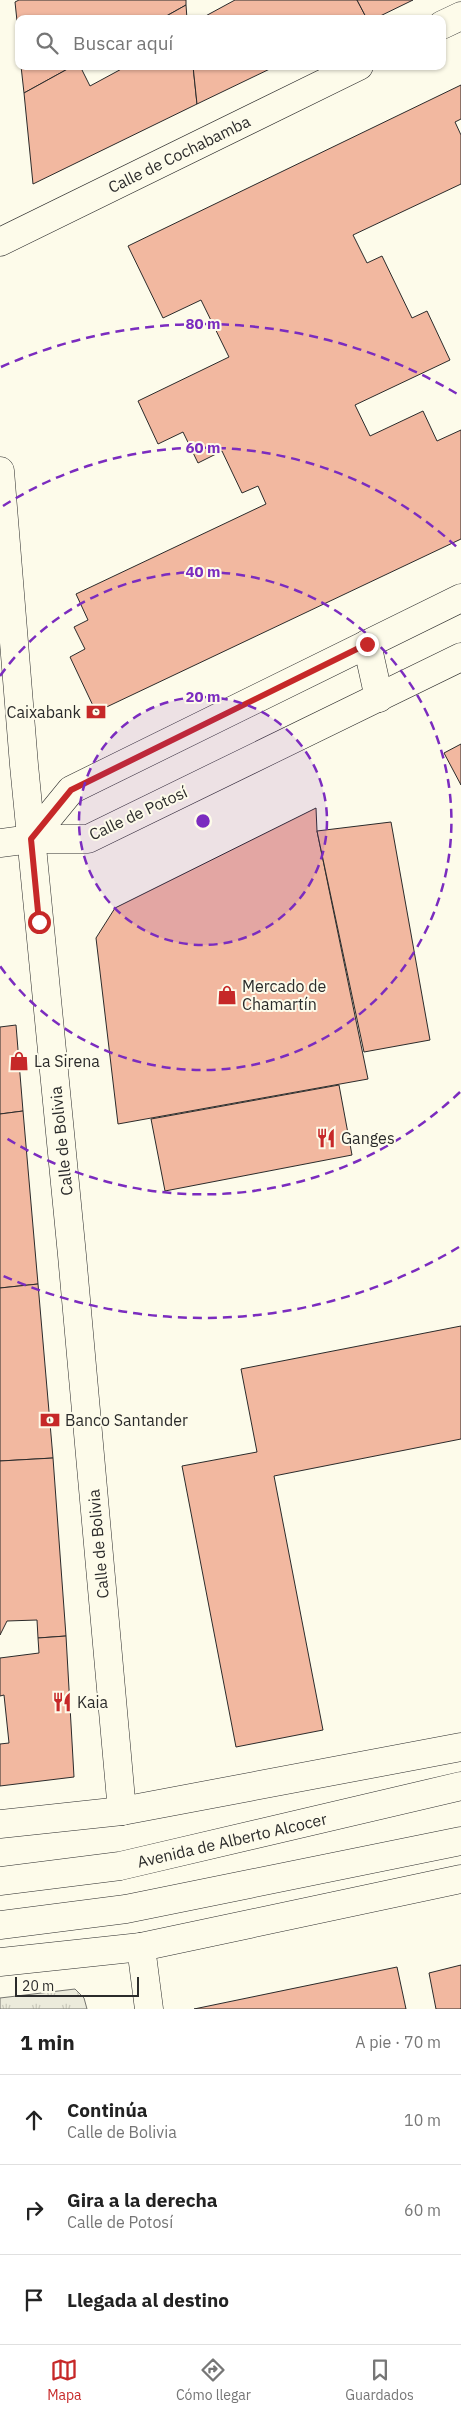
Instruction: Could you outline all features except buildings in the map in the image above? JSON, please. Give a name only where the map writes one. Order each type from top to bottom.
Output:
[{"type":"street","points":[[446,23],[461,16]]},
{"type":"street","name":"Calle de Cochabamba","points":[[0,242],[351,70]]},
{"type":"street","name":"Calle de Bolivia","points":[[0,471],[31,839],[72,1254],[122,1811]]},
{"type":"street","points":[[31,839],[71,790],[461,598]]},
{"type":"street","points":[[367,644],[379,698]]},
{"type":"street","name":"Calle de Potosí","points":[[0,843],[31,839],[88,839],[461,657]]},
{"type":"street","points":[[0,1824],[122,1811],[461,1747]]},
{"type":"street","name":"Avenida de Alberto Alcocer","points":[[0,1882],[120,1866],[461,1786]]},
{"type":"street","points":[[0,1925],[126,1909],[461,1841]]},
{"type":"street","points":[[0,1962],[141,1947],[461,1879]]},
{"type":"street","points":[[141,1947],[149,2009]]},
{"type":"green space","points":[[75,1989],[84,1998],[87,2009],[0,2009],[0,1998]]},
{"type":"place","name":"Caixabank","points":[[96,712]]},
{"type":"place","name":"Mercado de Chamartín","points":[[227,995]]},
{"type":"place","name":"La Sirena","points":[[19,1061]]},
{"type":"place","name":"Ganges","points":[[326,1138]]},
{"type":"place","name":"Banco Santander","points":[[50,1420]]},
{"type":"place","name":"Kaia","points":[[62,1702]]},
{"type":"route","points":[[39,922],[31,839],[71,790],[367,644]]}]
